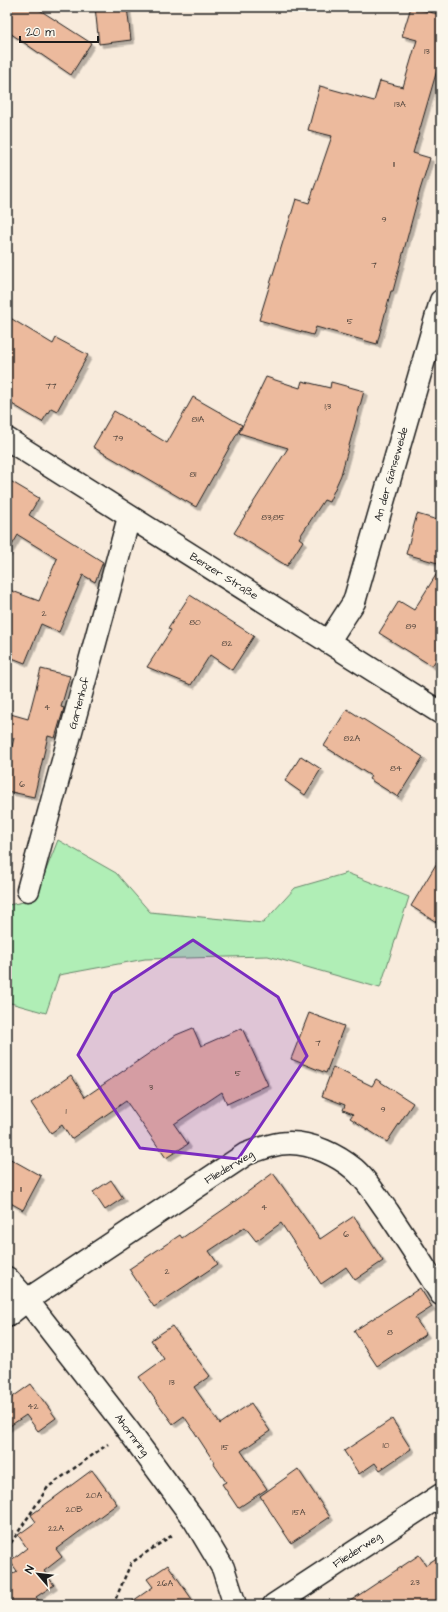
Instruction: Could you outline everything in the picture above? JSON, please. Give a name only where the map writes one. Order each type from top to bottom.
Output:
[{"type":"street","name":"An der Gänseweide","points":[[328,642],[354,602],[441,300]]},
{"type":"street","name":"Benzer Straße","points":[[7,439],[441,713]]},
{"type":"street","name":"Gartenhof","points":[[28,890],[129,516]]},
{"type":"street","name":"Fliederweg","points":[[7,1316],[27,1300],[246,1154],[269,1146],[291,1143],[313,1147],[336,1157],[353,1169],[366,1181],[413,1248],[441,1294]]},
{"type":"street","name":"Ahornring","points":[[7,1278],[27,1300],[128,1430],[195,1521],[223,1568],[235,1605]]},
{"type":"street","name":"Fliederweg","points":[[274,1605],[441,1495]]},
{"type":"path","points":[[7,1549],[48,1486],[92,1456]]},
{"type":"path","points":[[112,1605],[131,1563],[157,1546]]},
{"type":"highlighted area","points":[[193,940],[278,997],[307,1056],[238,1159],[140,1148],[78,1055],[112,993]]},
{"type":"green space","points":[[58,840],[116,873],[150,912],[263,923],[295,888],[347,873],[409,897],[380,988],[268,956],[145,959],[59,975],[46,1013],[7,1002],[7,907],[8,905],[34,900]]},
{"type":"building","points":[[7,7],[35,7],[91,43],[71,75],[7,31]]},
{"type":"building","points":[[95,7],[127,7],[131,40],[99,44]]},
{"type":"building","points":[[411,7],[441,15],[441,71],[437,70],[413,153],[430,158],[377,344],[316,327],[313,335],[259,320],[296,199],[309,203],[332,136],[308,130],[320,86],[374,101],[380,81],[403,87],[417,40],[402,36]]},
{"type":"building","points":[[7,316],[53,344],[56,338],[88,355],[57,411],[51,408],[42,422],[7,401]]},
{"type":"building","points":[[266,377],[300,388],[302,381],[330,388],[331,382],[364,391],[341,475],[329,502],[324,500],[299,538],[303,541],[287,566],[234,533],[288,448],[239,433]]},
{"type":"building","points":[[193,397],[242,425],[196,507],[93,447],[114,411],[167,443]]},
{"type":"building","points":[[7,479],[39,498],[29,515],[103,562],[95,582],[83,575],[59,632],[41,624],[25,663],[7,656],[7,589],[39,601],[57,559],[18,535],[7,554]]},
{"type":"building","points":[[417,514],[441,521],[441,564],[406,554]]},
{"type":"building","points":[[441,567],[441,652],[432,666],[379,633],[399,601],[414,610]]},
{"type":"building","points":[[190,595],[254,636],[232,670],[210,655],[191,685],[147,667],[171,630],[168,629]]},
{"type":"building","points":[[41,669],[70,676],[61,707],[64,708],[55,738],[48,736],[34,797],[7,791],[7,767],[14,738],[7,736],[7,713],[28,719]]},
{"type":"building","points":[[347,709],[423,757],[398,797],[369,779],[371,776],[324,746]]},
{"type":"building","points":[[301,756],[321,769],[305,795],[285,781]]},
{"type":"building","points":[[441,856],[441,925],[411,906]]},
{"type":"building","points":[[309,1013],[344,1026],[326,1073],[291,1059]]},
{"type":"building","points":[[193,1028],[201,1046],[242,1028],[268,1085],[227,1104],[222,1092],[174,1124],[188,1144],[166,1158],[126,1101],[71,1139],[62,1125],[51,1133],[31,1103],[71,1075],[85,1097],[176,1035]]},
{"type":"building","points":[[333,1067],[372,1086],[376,1079],[413,1103],[387,1142],[350,1118],[353,1114],[343,1110],[345,1105],[322,1096]]},
{"type":"building","points":[[7,1157],[41,1176],[23,1210],[7,1201]]},
{"type":"building","points":[[273,1173],[320,1239],[354,1216],[383,1261],[355,1280],[346,1267],[321,1284],[281,1223],[256,1241],[245,1227],[209,1251],[218,1264],[154,1307],[129,1269],[180,1235],[182,1238]]},
{"type":"building","points":[[111,1180],[123,1198],[105,1210],[93,1192]]},
{"type":"building","points":[[420,1288],[432,1307],[415,1318],[426,1334],[377,1366],[354,1331]]},
{"type":"building","points":[[172,1326],[210,1376],[194,1387],[220,1424],[251,1403],[270,1431],[241,1451],[267,1489],[238,1508],[222,1484],[226,1482],[184,1416],[173,1424],[139,1377],[164,1359],[151,1340]]},
{"type":"building","points":[[31,1384],[56,1418],[38,1431],[26,1415],[7,1428],[7,1401]]},
{"type":"building","points":[[392,1419],[411,1449],[380,1470],[375,1463],[359,1474],[344,1451]]},
{"type":"building","points":[[298,1469],[330,1517],[291,1543],[260,1496]]},
{"type":"building","points":[[92,1470],[117,1504],[56,1549],[62,1557],[44,1571],[54,1585],[36,1597],[42,1605],[15,1605],[7,1594],[7,1578],[17,1571],[10,1561],[27,1548],[18,1535],[36,1522],[31,1515]]},
{"type":"building","points":[[419,1555],[426,1565],[441,1555],[441,1605],[344,1605]]},
{"type":"building","points":[[168,1565],[196,1605],[127,1605],[153,1587],[147,1579]]}]
